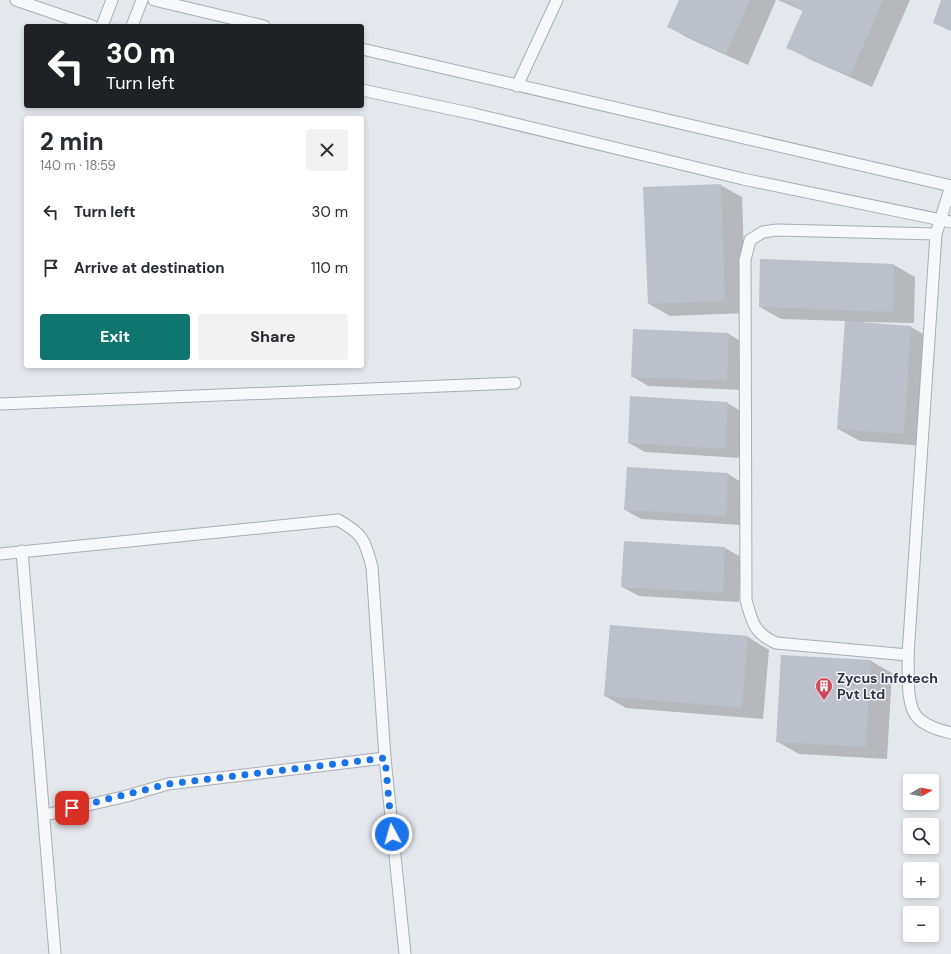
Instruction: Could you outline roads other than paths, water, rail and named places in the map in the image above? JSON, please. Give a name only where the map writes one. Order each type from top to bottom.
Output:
[{"type":"lane","points":[[16,0],[86,24]]},
{"type":"lane","points":[[103,24],[112,0]]},
{"type":"lane","points":[[133,24],[142,0]]},
{"type":"lane","points":[[154,0],[256,24]]},
{"type":"lane","points":[[517,86],[557,0]]},
{"type":"lane","points":[[364,49],[951,186],[946,220],[936,234],[908,655],[910,702],[918,719],[933,728],[951,733]]},
{"type":"lane","points":[[364,90],[474,114],[743,179],[946,220]]},
{"type":"lane","points":[[908,655],[776,643],[763,637],[753,624],[746,600],[745,260],[750,240],[763,232],[777,230],[936,234]]},
{"type":"lane","points":[[0,404],[515,383]]},
{"type":"lane","points":[[0,554],[338,520],[353,528],[366,543],[372,567],[385,758],[404,954]]},
{"type":"lane","points":[[22,551],[45,815],[54,954]]},
{"type":"lane","points":[[45,815],[127,796],[168,784],[385,758]]},
{"type":"place","name":"Zycus Infotech Pvt Ltd","points":[[824,701]]}]
